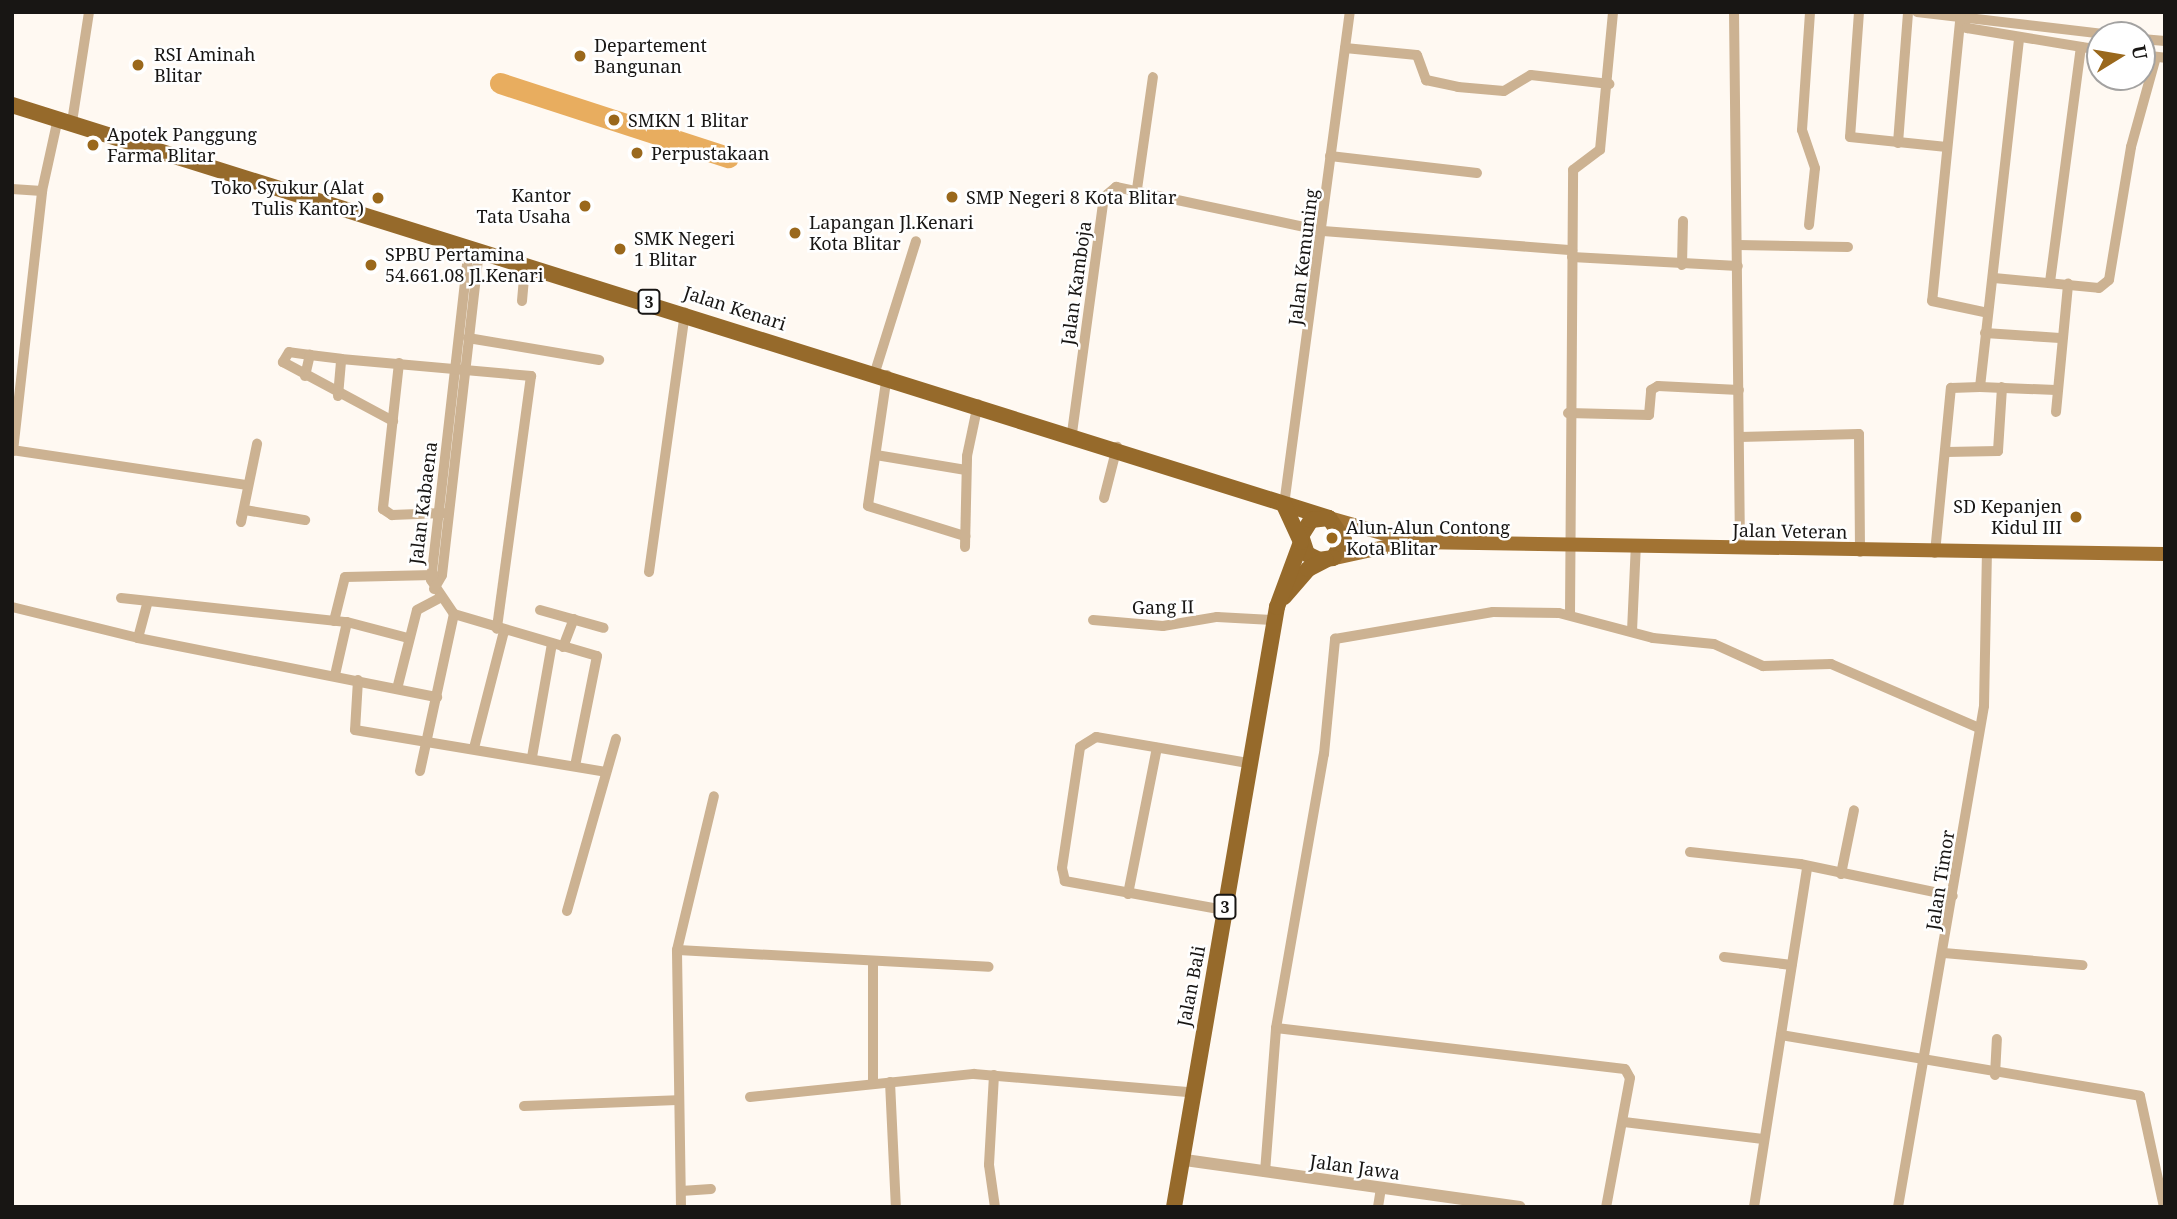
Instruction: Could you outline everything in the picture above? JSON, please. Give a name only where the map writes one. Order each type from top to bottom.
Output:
[{"type":"highway","name":"Jalan Kenari","points":[[12,105],[1117,447],[1284,505]]},
{"type":"highway","name":"3","points":[[1275,613],[1301,575],[1326,560],[1344,540],[1329,518],[1284,505]]},
{"type":"highway","points":[[1284,505],[1301,542],[1313,558],[1326,560]]},
{"type":"highway","name":"3","points":[[1275,613],[1311,520],[1329,518]]},
{"type":"highway","name":"Jalan Bali","points":[[1174,1207],[1185,1160],[1190,1092],[1275,613]]},
{"type":"main road","name":"Jalan Veteran","points":[[1329,518],[1414,542]]},
{"type":"main road","name":"Jalan Veteran","points":[[1326,560],[1414,542],[1636,544],[1987,555],[2165,554]]},
{"type":"street","points":[[89,12],[65,120],[42,191],[20,363],[13,450],[247,485]]},
{"type":"street","name":"Jalan Kemuning","points":[[1284,505],[1323,231],[1330,156],[1350,12]]},
{"type":"street","points":[[1569,609],[1568,413],[1575,164],[1598,154],[1609,84],[1613,12]]},
{"type":"street","points":[[1734,12],[1740,549]]},
{"type":"street","points":[[1810,12],[1802,130],[1815,168],[1810,225]]},
{"type":"street","points":[[1859,12],[1849,135],[1946,148]]},
{"type":"street","points":[[1898,143],[1908,12]]},
{"type":"street","points":[[1917,12],[2086,32]]},
{"type":"street","points":[[1961,16],[1967,28],[2086,48]]},
{"type":"street","points":[[1961,16],[1932,300],[1988,313]]},
{"type":"street","points":[[2041,40],[2042,26]]},
{"type":"street","points":[[1980,387],[2019,37]]},
{"type":"street","points":[[2050,282],[2081,47]]},
{"type":"street","points":[[1345,48],[1417,55],[1426,80],[1458,87],[1504,91],[1531,75],[1609,84]]},
{"type":"street","points":[[1994,278],[2099,288],[2109,281],[2131,147],[2160,58]]},
{"type":"street","points":[[1136,189],[1153,78]]},
{"type":"street","points":[[1330,156],[1477,173]]},
{"type":"street","name":"Jalan Kamboja","points":[[1072,433],[1104,197],[1116,187],[1136,189],[1323,231],[1682,265],[1738,266]]},
{"type":"street","points":[[12,189],[42,191]]},
{"type":"street","points":[[1682,265],[1684,220]]},
{"type":"street","points":[[916,241],[881,374],[876,455],[868,506],[965,536]]},
{"type":"street","points":[[1738,245],[1848,247]]},
{"type":"street","name":"Jalan Kabaena","points":[[458,366],[468,338],[474,249]]},
{"type":"street","name":"Jalan Kabaena","points":[[437,593],[436,575],[458,366],[474,249]]},
{"type":"street","points":[[522,300],[525,265]]},
{"type":"street","points":[[2056,412],[2060,338],[2068,284]]},
{"type":"street","points":[[649,572],[685,312]]},
{"type":"street","points":[[1985,333],[2060,338]]},
{"type":"street","points":[[468,338],[600,360]]},
{"type":"street","points":[[393,421],[338,396],[285,366],[284,358],[294,352],[341,359],[458,366],[532,379],[500,630],[474,748]]},
{"type":"street","points":[[305,376],[310,355]]},
{"type":"street","points":[[338,396],[341,359]]},
{"type":"street","points":[[399,363],[383,509],[393,515],[443,513]]},
{"type":"street","points":[[1568,413],[1648,415],[1651,390],[1658,386],[1739,390]]},
{"type":"street","points":[[1946,452],[1998,451],[2002,387]]},
{"type":"street","points":[[1935,553],[1951,388],[2056,390]]},
{"type":"street","points":[[965,547],[966,470],[979,404]]},
{"type":"street","points":[[1740,437],[1860,434],[1860,552]]},
{"type":"street","points":[[241,522],[246,510],[247,485],[257,444]]},
{"type":"street","points":[[1104,498],[1117,447]]},
{"type":"street","points":[[876,455],[966,470]]},
{"type":"street","points":[[246,510],[305,520]]},
{"type":"street","points":[[1632,627],[1636,544]]},
{"type":"street","name":"Jalan Timor","points":[[1898,1207],[1944,953],[1984,706],[1987,555]]},
{"type":"street","points":[[334,621],[345,577],[436,575]]},
{"type":"street","points":[[397,689],[417,610],[437,593],[454,614],[599,659],[575,766]]},
{"type":"street","points":[[121,598],[347,622],[408,638]]},
{"type":"street","points":[[138,638],[149,601]]},
{"type":"street","points":[[12,607],[138,638],[437,697]]},
{"type":"street","points":[[1265,1172],[1276,1028],[1324,754],[1331,643],[1493,612],[1569,609],[1632,627],[1714,644],[1763,666],[1837,666],[1980,726]]},
{"type":"street","points":[[540,610],[604,628]]},
{"type":"street","name":"Gang II","points":[[1093,620],[1163,626],[1217,617],[1275,613]]},
{"type":"street","points":[[420,771],[454,614]]},
{"type":"street","points":[[564,647],[574,618]]},
{"type":"street","points":[[335,675],[347,622]]},
{"type":"street","points":[[532,758],[552,645]]},
{"type":"street","points":[[358,680],[352,729],[426,744],[474,748],[605,772]]},
{"type":"street","points":[[1224,910],[1073,884],[1062,876],[1080,747],[1096,737],[1248,763]]},
{"type":"street","points":[[567,911],[616,738]]},
{"type":"street","points":[[1128,894],[1157,748]]},
{"type":"street","points":[[681,1207],[677,1100],[678,950],[714,796]]},
{"type":"street","points":[[1841,874],[1853,810]]},
{"type":"street","points":[[1690,852],[1841,874],[1953,896]]},
{"type":"street","points":[[1754,1207],[1807,869]]},
{"type":"street","points":[[678,950],[873,963],[989,967]]},
{"type":"street","points":[[1944,953],[2082,965]]},
{"type":"street","points":[[1724,957],[1792,965]]},
{"type":"street","points":[[873,963],[873,1083]]},
{"type":"street","points":[[1276,1028],[1625,1069],[1630,1078],[1606,1207]]},
{"type":"street","points":[[1782,1035],[1995,1076],[2140,1096],[2162,1165],[2164,1207]]},
{"type":"street","points":[[1995,1076],[1997,1039]]},
{"type":"street","points":[[750,1097],[873,1083],[994,1075],[1190,1092]]},
{"type":"street","points":[[994,1075],[989,1165],[995,1206]]},
{"type":"street","points":[[890,1082],[896,1207]]},
{"type":"street","points":[[524,1106],[677,1100]]},
{"type":"street","points":[[1623,1122],[1763,1139]]},
{"type":"street","name":"Jalan Jawa","points":[[1185,1160],[1520,1207]]},
{"type":"street","points":[[1378,1207],[1381,1188]]},
{"type":"street","points":[[681,1191],[710,1189]]},
{"type":"waterway","points":[[500,83],[728,157]]},
{"type":"place","name":"Departement Bangunan","points":[[580,56]]},
{"type":"place","name":"RSI Aminah Blitar","points":[[138,65]]},
{"type":"place","name":"SMKN 1 Blitar","points":[[614,120]]},
{"type":"place","name":"Apotek Panggung Farma Blitar","points":[[93,145]]},
{"type":"place","name":"Perpustakaan","points":[[637,153]]},
{"type":"place","name":"SMP Negeri 8 Kota Blitar","points":[[952,197]]},
{"type":"place","name":"Toko Syukur (Alat Tulis Kantor)","points":[[378,198]]},
{"type":"place","name":"Kantor Tata Usaha","points":[[585,206]]},
{"type":"place","name":"Lapangan Jl.Kenari Kota Blitar","points":[[795,233]]},
{"type":"place","name":"SMK Negeri 1 Blitar","points":[[620,249]]},
{"type":"place","name":"SPBU Pertamina 54.661.08 Jl.Kenari","points":[[371,265]]},
{"type":"place","name":"SD Kepanjen Kidul III","points":[[2076,517]]},
{"type":"place","name":"Alun-Alun Contong Kota Blitar","points":[[1332,538]]}]
